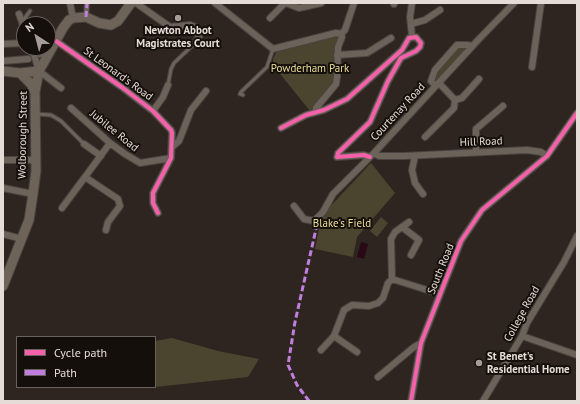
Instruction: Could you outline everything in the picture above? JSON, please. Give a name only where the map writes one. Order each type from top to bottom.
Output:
[{"type":"main road","points":[[73,18],[86,17],[99,23],[111,25],[118,21],[131,3]]},
{"type":"main road","name":"Wolborough Street","points":[[56,42],[63,28],[73,18]]},
{"type":"main road","name":"Wolborough Street","points":[[3,286],[29,220],[36,160],[35,92],[39,71],[48,56]]},
{"type":"main road","points":[[6,72],[20,73],[39,71]]},
{"type":"main road","points":[[20,73],[31,84],[35,92]]},
{"type":"street","points":[[70,3],[73,18]]},
{"type":"street","points":[[86,17],[87,3]]},
{"type":"street","points":[[136,3],[145,6],[170,27],[190,25],[195,27],[199,37],[194,44]]},
{"type":"street","points":[[215,3],[273,49],[336,33],[341,34]]},
{"type":"street","points":[[270,18],[285,3],[299,8],[321,3]]},
{"type":"street","points":[[316,111],[316,108],[336,84],[338,77],[337,54],[342,37],[341,34],[345,30],[354,3]]},
{"type":"street","points":[[280,128],[316,111],[324,110],[347,99],[402,50],[409,38],[412,36],[412,3]]},
{"type":"street","name":"Courtenay Road","points":[[294,206],[304,219],[314,221],[323,212],[333,194],[372,155],[438,85],[472,46],[514,3]]},
{"type":"street","points":[[532,66],[541,3]]},
{"type":"street","points":[[411,24],[425,20],[440,10]]},
{"type":"street","name":"Hill Road","points":[[412,36],[419,39],[420,47],[416,51],[411,52],[401,58],[388,81],[370,122],[341,149],[337,157],[364,155],[415,156],[527,150],[541,152],[547,156]]},
{"type":"street","points":[[337,54],[367,53],[391,38]]},
{"type":"street","points":[[3,44],[16,43]]},
{"type":"street","name":"Courtenay Road","points":[[438,85],[431,81],[435,70],[457,45],[466,44],[472,46]]},
{"type":"street","name":"St Leonard's Road","points":[[56,45],[153,111],[171,130],[171,158],[153,193],[153,203],[158,213]]},
{"type":"street","points":[[35,56],[39,71],[61,88]]},
{"type":"street","points":[[6,72],[6,61],[28,60]]},
{"type":"street","points":[[455,100],[462,98],[479,79]]},
{"type":"street","points":[[153,111],[163,97],[168,85]]},
{"type":"street","points":[[438,85],[455,100]]},
{"type":"street","points":[[172,147],[179,141],[191,110],[206,91]]},
{"type":"street","points":[[425,137],[454,108],[455,100]]},
{"type":"street","points":[[476,152],[476,129],[503,106]]},
{"type":"street","name":"Jubilee Road","points":[[71,108],[110,143],[140,163],[171,158]]},
{"type":"street","name":"South Road","points":[[412,401],[421,343],[461,241],[482,210],[547,156],[577,113]]},
{"type":"street","points":[[489,118],[493,123]]},
{"type":"street","points":[[62,208],[110,143]]},
{"type":"street","points":[[84,144],[101,156]]},
{"type":"street","points":[[415,156],[412,170],[415,183],[423,194]]},
{"type":"street","points":[[3,160],[36,160]]},
{"type":"street","points":[[85,177],[118,199],[120,206],[108,222],[106,230]]},
{"type":"street","points":[[3,188],[33,194]]},
{"type":"street","points":[[320,350],[334,336],[344,310],[352,305],[369,306],[378,303],[383,298],[389,281],[392,279],[391,239],[395,232],[409,222]]},
{"type":"street","points":[[402,227],[419,240],[411,255]]},
{"type":"street","points":[[3,234],[22,238]]},
{"type":"street","name":"College Road","points":[[483,401],[522,336],[527,324],[564,262],[577,236]]},
{"type":"street","points":[[392,279],[440,294]]},
{"type":"street","points":[[334,336],[357,352]]},
{"type":"street","points":[[522,336],[577,355]]},
{"type":"street","points":[[378,377],[414,347],[421,343]]},
{"type":"lane","points":[[28,16],[30,11]]},
{"type":"lane","points":[[168,85],[174,63],[194,44]]},
{"type":"lane","points":[[243,95],[240,94],[241,92],[267,67],[273,49]]},
{"type":"lane","points":[[35,114],[51,116],[61,121],[84,144]]},
{"type":"green space","name":"Powderham Park","points":[[336,35],[340,38],[335,79],[330,89],[310,111],[273,65],[273,59],[277,51]]},
{"type":"green space","points":[[457,48],[468,48],[435,83],[433,80],[436,71]]},
{"type":"green space","name":"Blake's Field","points":[[371,163],[395,193],[357,237],[353,257],[315,249],[320,224],[325,212]]},
{"type":"green space","points":[[381,217],[388,223],[377,237],[370,231]]},
{"type":"green space","points":[[172,338],[218,351],[259,359],[248,377],[156,387],[156,341]]},
{"type":"shaded area","points":[[361,242],[368,244],[364,259],[357,257]]},
{"type":"marked path","points":[[86,17],[87,3]]},
{"type":"marked path","points":[[309,401],[297,385],[288,365],[295,322],[316,229],[314,221]]},
{"type":"cycle path","points":[[281,128],[306,115],[324,110],[347,99],[402,50],[409,38],[416,37],[421,43],[420,47],[416,51],[401,58],[388,81],[370,122],[338,153],[337,157],[364,155],[370,157]]},
{"type":"cycle path","points":[[56,41],[153,111],[171,130],[171,158],[153,193],[153,203],[158,213]]},
{"type":"cycle path","points":[[411,401],[421,343],[461,241],[482,210],[547,156],[577,113]]},
{"type":"place","name":"Newton Abbot Magistrates Court","points":[[178,18]]},
{"type":"place","name":"St Benet's Residential Home","points":[[479,363]]}]
